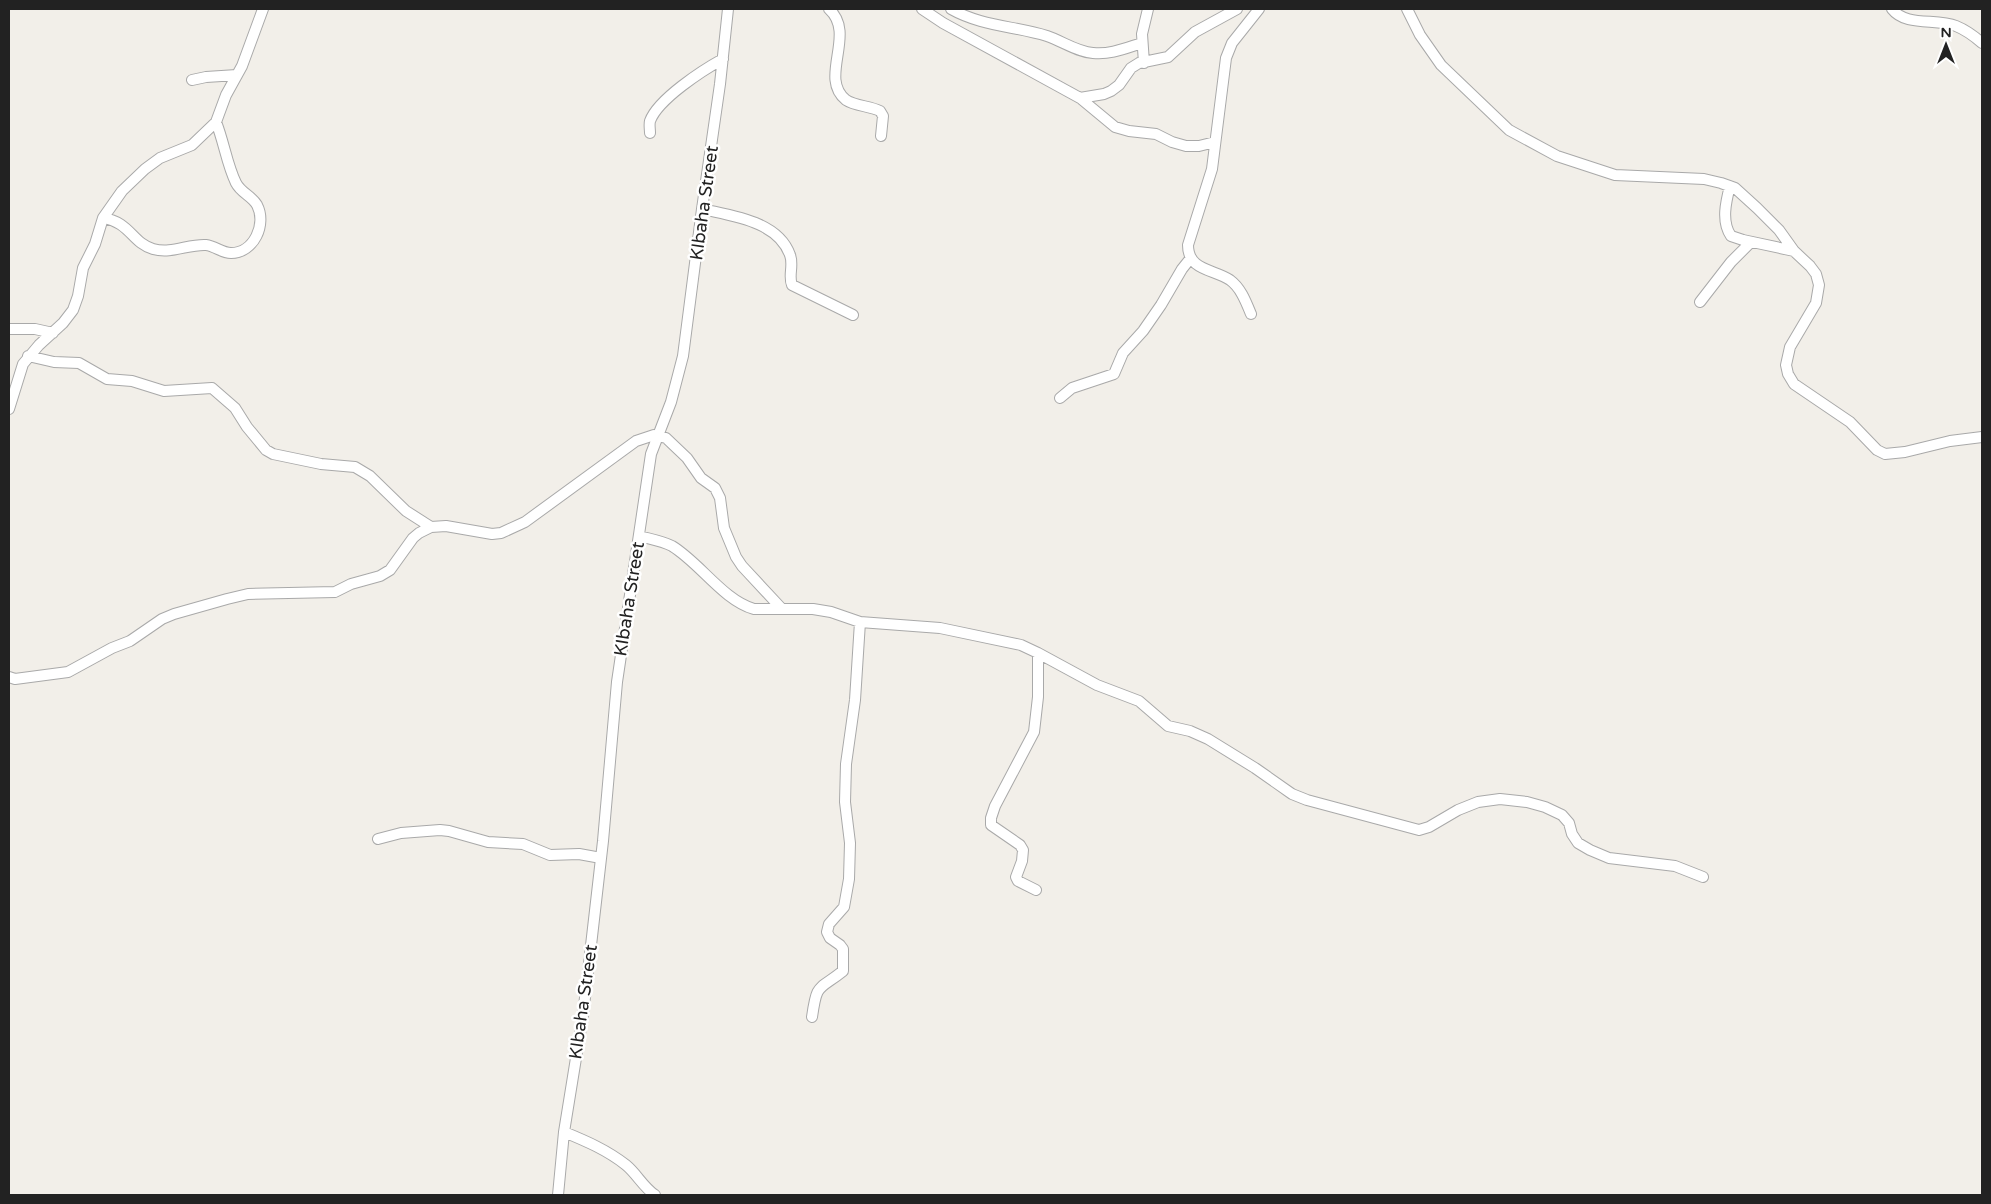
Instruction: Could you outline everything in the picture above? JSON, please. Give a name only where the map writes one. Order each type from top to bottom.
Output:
[{"type":"street","points":[[9,409],[18,375],[28,356],[74,310],[83,268],[95,244],[103,218],[122,191],[145,169],[160,158],[192,145],[216,122],[222,104],[238,75],[263,9]]},
{"type":"street","name":"KIbaha Street","points":[[558,1195],[564,1132],[583,1015],[601,858],[617,682],[649,468],[658,435],[672,402],[683,356],[728,9]]},
{"type":"street","points":[[828,9],[835,15],[839,24],[840,48],[835,62],[837,84],[840,93],[847,100],[880,111],[883,116],[881,136]]},
{"type":"street","points":[[922,9],[943,23],[1080,98],[1104,120],[1122,130],[1156,134],[1186,146],[1199,146],[1215,142]]},
{"type":"street","points":[[951,9],[973,20],[1047,36],[1083,52],[1111,52],[1142,43]]},
{"type":"street","points":[[1144,63],[1143,24],[1148,9]]},
{"type":"street","points":[[1080,98],[1111,91],[1119,85],[1131,68],[1139,63],[1168,57],[1195,32],[1237,9]]},
{"type":"street","points":[[1251,314],[1240,290],[1232,281],[1206,270],[1190,259],[1188,252],[1190,236],[1207,191],[1212,169],[1226,58],[1232,43],[1258,9]]},
{"type":"street","points":[[1407,9],[1420,35],[1442,65],[1509,130],[1557,156],[1614,175],[1704,179],[1730,186],[1757,208],[1779,230],[1794,251],[1810,266],[1816,274],[1819,286],[1816,303],[1790,347],[1786,365],[1788,374],[1794,384],[1850,422],[1877,450],[1883,454],[1905,452],[1950,441],[1982,437]]},
{"type":"street","points":[[1892,9],[1902,17],[1955,26],[1970,33],[1982,43]]},
{"type":"street","points":[[650,133],[651,120],[670,97],[694,77],[723,59]]},
{"type":"street","points":[[192,80],[238,75]]},
{"type":"street","points":[[103,218],[119,222],[143,244],[152,249],[164,251],[207,245],[231,253],[245,250],[256,238],[259,231],[260,211],[255,202],[242,193],[236,183],[216,122]]},
{"type":"street","points":[[1730,186],[1726,201],[1726,222],[1731,236],[1794,251]]},
{"type":"street","points":[[702,209],[744,220],[772,231],[786,246],[792,258],[792,286],[853,315]]},
{"type":"street","points":[[1700,302],[1731,262],[1752,242]]},
{"type":"street","points":[[1060,398],[1072,388],[1114,374],[1123,353],[1161,305],[1190,259]]},
{"type":"street","points":[[9,329],[35,329],[53,332]]},
{"type":"street","points":[[28,356],[54,362],[79,363],[107,379],[132,381],[164,392],[212,388],[235,408],[247,427],[266,450],[273,454],[321,464],[355,467],[370,476],[406,511],[431,527]]},
{"type":"street","points":[[9,677],[15,679],[68,672],[135,638],[162,619],[227,599],[248,594],[335,592],[351,584],[375,578],[390,570],[413,538],[431,527],[446,526],[492,534],[512,529],[525,522],[636,441],[648,435],[658,435],[666,438],[676,446],[692,464],[701,478],[717,491],[724,528],[736,557],[782,609]]},
{"type":"street","points":[[639,536],[673,547],[748,608],[761,610],[813,609],[826,611],[860,622],[918,625],[965,632],[1038,652],[1097,684],[1139,701],[1168,726],[1190,731],[1208,739],[1292,794],[1307,800],[1419,830],[1429,827],[1458,810],[1478,802],[1500,799],[1528,802],[1562,815],[1569,823],[1572,834],[1578,843],[1590,850],[1609,858],[1675,866],[1703,877]]},
{"type":"street","points":[[812,1017],[816,992],[821,986],[838,975],[843,968],[843,949],[830,938],[827,932],[829,924],[844,907],[849,879],[850,843],[845,802],[846,764],[856,700],[860,622]]},
{"type":"street","points":[[1036,890],[1018,881],[1016,877],[1023,855],[1020,845],[991,825],[991,818],[995,806],[1034,732],[1040,674],[1038,652]]},
{"type":"street","points":[[378,839],[401,833],[440,830],[488,842],[523,844],[550,855],[579,854],[601,858]]},
{"type":"street","points":[[564,1132],[595,1145],[625,1164],[649,1191],[655,1195]]}]
